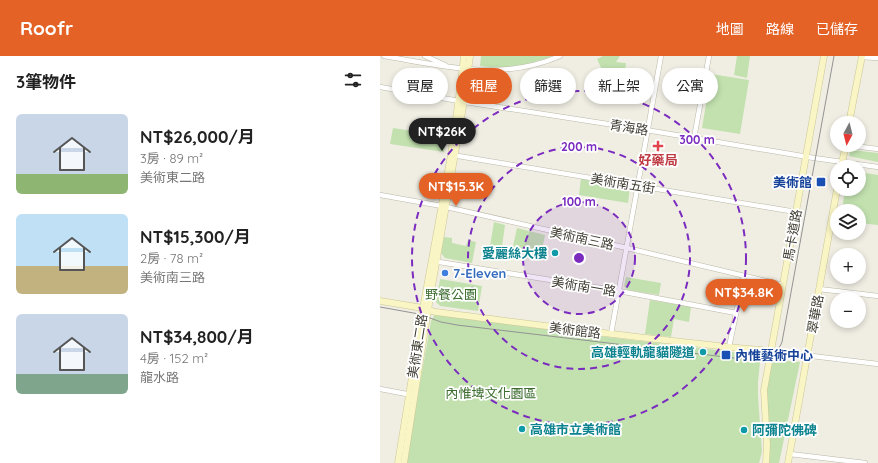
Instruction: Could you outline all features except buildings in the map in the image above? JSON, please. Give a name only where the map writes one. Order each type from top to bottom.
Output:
[{"type":"street","points":[[384,56],[452,68],[466,67],[506,70],[546,62],[560,56]]},
{"type":"street","points":[[425,56],[452,68]]},
{"type":"street","points":[[464,56],[466,67]]},
{"type":"street","points":[[466,67],[470,56]]},
{"type":"street","points":[[611,334],[661,56]]},
{"type":"street","points":[[694,138],[708,56]]},
{"type":"street","name":"馬卡道路","points":[[766,463],[767,445],[764,390],[824,56]]},
{"type":"street","points":[[850,116],[862,56],[878,58]]},
{"type":"street","name":"青海路","points":[[380,87],[456,100]]},
{"type":"street","name":"美術東二路","points":[[398,463],[412,395],[462,104]]},
{"type":"street","name":"青海路","points":[[481,104],[648,130],[830,161]]},
{"type":"street","points":[[866,148],[878,149]]},
{"type":"street","name":"美術南五街","points":[[453,155],[796,212]]},
{"type":"street","name":"青海路","points":[[866,166],[878,167]]},
{"type":"street","name":"美術南三路","points":[[380,195],[444,207],[783,284]]},
{"type":"street","name":"翠華路","points":[[788,463],[836,196]]},
{"type":"street","name":"美術南一路","points":[[434,261],[619,291],[736,313]]},
{"type":"street","points":[[729,347],[744,276]]},
{"type":"street","points":[[819,289],[878,296]]},
{"type":"street","name":"美術館路","points":[[380,301],[435,312],[611,334],[771,351]]},
{"type":"street","points":[[771,351],[878,364]]},
{"type":"street","points":[[380,390],[412,395]]},
{"type":"street","name":"美術東二路","points":[[404,463],[412,395]]},
{"type":"street","points":[[790,454],[865,463]]},
{"type":"green space","points":[[481,56],[553,56],[512,67],[489,67],[480,66]]},
{"type":"green space","points":[[603,56],[620,56],[616,62],[626,63],[625,68],[601,68],[597,59]]},
{"type":"green space","points":[[737,56],[750,56],[747,78],[734,75]]},
{"type":"green space","points":[[718,75],[749,80],[740,134],[702,128],[706,104],[718,104]]},
{"type":"green space","points":[[393,128],[446,136],[444,152],[390,144]]},
{"type":"green space","points":[[850,152],[878,153],[878,162],[849,156]]},
{"type":"green space","points":[[866,173],[878,175],[878,225],[866,224],[866,204],[843,204],[844,196],[866,196]]},
{"type":"green space","points":[[581,178],[629,186],[628,203],[579,195]]},
{"type":"green space","points":[[494,222],[505,225],[501,254],[489,252]]},
{"type":"green space","points":[[517,228],[545,235],[540,261],[511,255]]},
{"type":"green space","points":[[444,237],[452,238],[452,243],[466,246],[468,240],[476,242],[472,263],[445,258],[441,253]]},
{"type":"green space","points":[[626,277],[661,283],[659,295],[627,290],[624,286]]},
{"type":"green space","name":"野餐公園","points":[[440,279],[482,286],[478,311],[440,306],[436,302]]},
{"type":"green space","points":[[650,300],[691,307],[689,322],[674,319],[671,337],[645,334]]},
{"type":"green space","name":"內惟埤文化園區","points":[[435,314],[590,335],[758,355],[760,362],[758,396],[762,452],[759,463],[406,463],[431,321]]},
{"type":"green space","points":[[777,360],[800,362],[779,463],[767,463],[765,390],[769,365]]},
{"type":"tram line","points":[[380,307],[419,314],[441,322],[457,325],[742,359],[760,359],[770,356],[779,348],[782,342],[834,56]]},
{"type":"place","name":"好藥局","points":[[658,146]]},
{"type":"place","name":"美術館","points":[[821,182]]},
{"type":"place","name":"愛麗絲大樓","points":[[555,253]]},
{"type":"place","name":"7-Eleven","points":[[445,273]]},
{"type":"place","name":"高雄輕軌龍貓隧道","points":[[703,352]]},
{"type":"place","name":"內惟藝術中心","points":[[726,355]]},
{"type":"place","name":"高雄市立美術館","points":[[522,429]]},
{"type":"place","name":"阿彌陀佛碑","points":[[744,430]]}]
